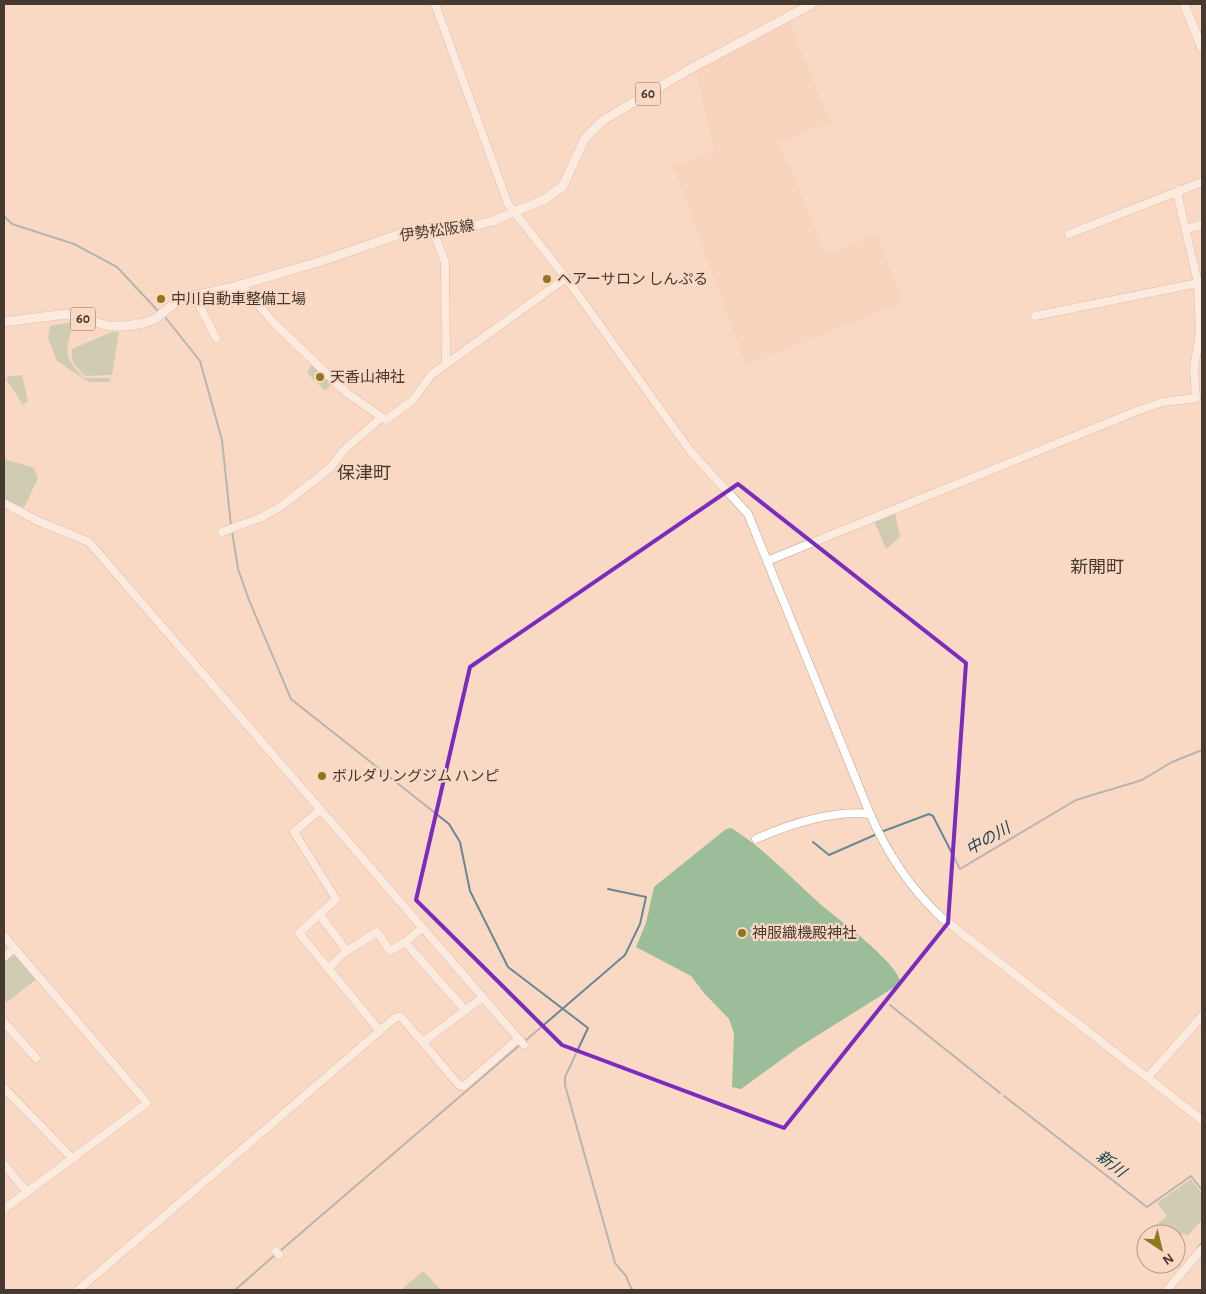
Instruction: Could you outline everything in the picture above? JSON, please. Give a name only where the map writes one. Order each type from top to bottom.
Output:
[{"type":"main road","name":"伊勢松阪線","points":[[4,322],[66,314],[109,326],[126,326],[150,321],[163,314],[180,300],[194,295],[322,261],[400,234],[432,228],[466,228],[493,221],[549,196],[563,186],[585,138],[602,121],[690,69],[812,4]]},
{"type":"main road","points":[[1184,4],[1202,48]]},
{"type":"street","points":[[435,4],[498,184],[513,212],[566,278],[691,452],[744,509],[878,834],[904,875],[922,899],[941,917],[1202,1120]]},
{"type":"street","points":[[1070,234],[1202,182]]},
{"type":"street","points":[[767,561],[1137,411],[1163,402],[1196,398],[1194,368],[1200,332],[1198,283],[1178,197],[1179,190]]},
{"type":"street","points":[[1186,229],[1202,225]]},
{"type":"street","points":[[432,228],[445,262],[446,363]]},
{"type":"street","points":[[241,284],[273,322],[348,393],[386,420],[413,400],[425,381],[446,363],[566,278]]},
{"type":"street","points":[[1035,316],[1198,283]]},
{"type":"street","points":[[194,295],[216,338]]},
{"type":"street","points":[[228,530],[277,509],[329,469],[345,449],[382,417]]},
{"type":"street","points":[[4,503],[38,521],[89,542],[521,1042],[464,1086],[459,1085],[401,1017],[396,1017],[78,1290]]},
{"type":"street","points":[[320,810],[294,832],[336,898],[299,933],[380,1031]]},
{"type":"street","points":[[756,839],[787,825],[831,816],[870,814]]},
{"type":"street","points":[[319,914],[347,951]]},
{"type":"street","points":[[328,969],[347,951],[377,932],[390,951],[422,928]]},
{"type":"street","points":[[4,936],[147,1103],[4,1209]]},
{"type":"street","points":[[405,942],[465,1010]]},
{"type":"street","points":[[4,957],[14,949]]},
{"type":"street","points":[[423,1042],[482,998]]},
{"type":"street","points":[[1148,1077],[1202,1016]]},
{"type":"street","points":[[4,1022],[36,1058]]},
{"type":"street","points":[[4,1088],[73,1158]]},
{"type":"street","points":[[4,1164],[27,1192]]},
{"type":"street","points":[[1167,1290],[1202,1249]]},
{"type":"highlighted area","points":[[738,484],[966,663],[948,923],[784,1128],[562,1045],[416,900],[470,667]]},
{"type":"shaded area","points":[[789,21],[830,122],[780,143],[826,254],[876,234],[904,302],[748,365],[745,363],[673,166],[714,151],[696,71]]},
{"type":"green space","points":[[73,322],[68,347],[69,358],[72,364],[84,378],[109,378],[111,382],[89,382],[57,361],[48,338],[50,326]]},
{"type":"green space","points":[[112,332],[119,332],[112,375],[85,376],[73,361],[72,349]]},
{"type":"green space","points":[[313,363],[334,382],[325,391],[307,373]]},
{"type":"green space","points":[[22,375],[28,401],[23,405],[6,379],[8,376]]},
{"type":"green space","points":[[4,459],[34,468],[38,478],[24,508],[4,500]]},
{"type":"green space","points":[[895,513],[900,537],[886,549],[874,521]]},
{"type":"green space","points":[[731,828],[766,854],[819,903],[865,940],[889,963],[901,983],[799,1047],[741,1089],[732,1087],[734,1033],[729,1019],[704,993],[691,976],[636,947],[646,923],[654,887],[726,829]]},
{"type":"green space","points":[[14,951],[38,978],[7,1002],[4,998],[4,959]]},
{"type":"green space","points":[[1191,1179],[1202,1194],[1202,1220],[1187,1236],[1186,1224],[1157,1224],[1167,1216],[1157,1203]]},
{"type":"green space","points":[[423,1271],[441,1290],[401,1290]]},
{"type":"waterway","points":[[4,216],[12,224],[74,244],[117,267],[159,312]]},
{"type":"waterway","points":[[165,317],[200,361],[222,440],[231,526]]},
{"type":"waterway","points":[[232,531],[238,569],[249,600],[291,699],[449,824],[460,842],[470,891],[508,967],[588,1028],[565,1077],[565,1085],[615,1263],[626,1276],[632,1290]]},
{"type":"waterway","name":"中の川","points":[[881,832],[929,814],[933,816],[960,869],[1076,800],[1142,780],[1172,762],[1202,750]]},
{"type":"waterway","name":"中の川","points":[[813,842],[829,855],[877,834]]},
{"type":"waterway","points":[[525,1041],[625,955],[640,924],[646,897],[608,889]]},
{"type":"waterway","name":"新川","points":[[890,1005],[1000,1093]]},
{"type":"waterway","points":[[280,1251],[521,1044]]},
{"type":"waterway","name":"新川","points":[[1004,1096],[1147,1207],[1191,1176],[1202,1190]]},
{"type":"waterway","name":"新川","points":[[1198,1247],[1202,1243]]},
{"type":"waterway","points":[[235,1290],[276,1254]]},
{"type":"place","name":"ヘアーサロン しんぷる","points":[[547,279]]},
{"type":"place","name":"中川自動車整備工場","points":[[161,299]]},
{"type":"place","name":"天香山神社","points":[[320,377]]},
{"type":"place","name":"ボルダリングジム ハンピ","points":[[322,776]]},
{"type":"place","name":"神服織機殿神社","points":[[742,933]]},
{"type":"district","name":"保津町","points":[[364,474]]},
{"type":"district","name":"新開町","points":[[1097,568]]}]
